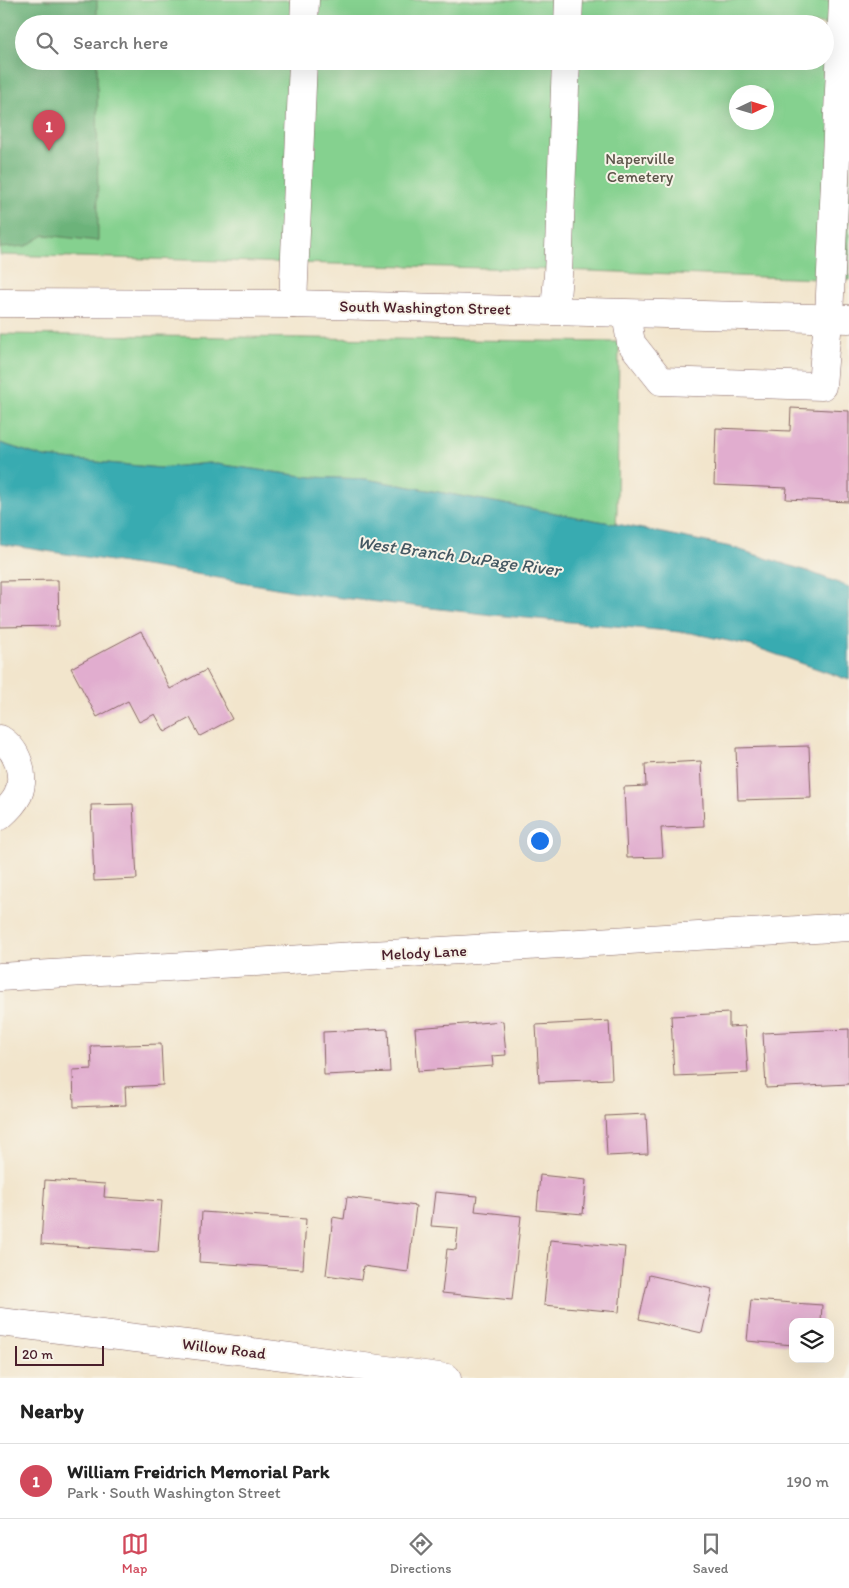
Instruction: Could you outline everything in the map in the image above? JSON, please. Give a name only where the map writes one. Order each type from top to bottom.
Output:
[{"type":"street","points":[[304,15],[305,0]]},
{"type":"street","points":[[568,15],[569,0]]},
{"type":"street","points":[[626,314],[631,343],[661,381],[822,386],[825,349],[839,318],[843,122],[843,0]]},
{"type":"street","points":[[293,304],[303,70]]},
{"type":"street","points":[[555,310],[566,70]]},
{"type":"street","name":"South Washington Street","points":[[0,303],[293,304],[839,318]]},
{"type":"street","points":[[0,739],[14,752],[20,766],[21,780],[18,795],[10,807],[0,816]]},
{"type":"street","name":"Melody Lane","points":[[0,977],[849,928]]},
{"type":"street","name":"Willow Road","points":[[0,1322],[237,1350],[447,1378]]},
{"type":"green space","name":"Naperville Cemetery","points":[[0,0],[849,0],[849,280],[0,255]]},
{"type":"green space","points":[[0,0],[97,0],[97,15],[15,15],[15,70],[97,70],[98,241],[44,235],[26,246],[0,248]]},
{"type":"green space","points":[[0,334],[619,342],[616,524],[366,479],[310,477],[209,463],[160,468],[44,457],[0,443]]},
{"type":"water","name":"West Branch DuPage River","points":[[0,443],[44,457],[160,468],[209,463],[310,477],[366,479],[633,527],[731,547],[810,572],[849,587],[849,680],[752,646],[691,633],[493,615],[316,595],[190,573],[0,544]]},
{"type":"building","points":[[791,408],[849,411],[849,502],[786,499],[787,488],[714,485],[716,428],[790,431]]},
{"type":"building","points":[[58,580],[59,626],[0,627],[0,581]]},
{"type":"building","points":[[141,631],[170,689],[206,670],[232,719],[200,736],[190,718],[165,732],[155,714],[139,722],[128,701],[97,717],[71,668]]},
{"type":"building","points":[[809,746],[811,798],[738,800],[736,748]]},
{"type":"building","points":[[701,761],[704,826],[661,828],[663,857],[627,858],[624,787],[646,786],[645,764]]},
{"type":"building","points":[[133,804],[137,879],[94,881],[91,805]]},
{"type":"building","points":[[729,1013],[729,1027],[745,1026],[748,1073],[674,1076],[671,1016]]},
{"type":"building","points":[[503,1021],[506,1055],[492,1056],[493,1066],[418,1071],[415,1028]]},
{"type":"building","points":[[609,1021],[612,1079],[539,1082],[536,1025]]},
{"type":"building","points":[[388,1029],[390,1072],[324,1075],[323,1032]]},
{"type":"building","points":[[849,1029],[849,1084],[766,1088],[763,1033]]},
{"type":"building","points":[[161,1044],[163,1085],[125,1087],[126,1105],[74,1107],[73,1070],[92,1069],[91,1046]]},
{"type":"building","points":[[646,1114],[648,1154],[607,1156],[605,1116]]},
{"type":"building","points":[[540,1175],[586,1180],[583,1214],[537,1210]]},
{"type":"building","points":[[45,1180],[105,1184],[104,1197],[162,1201],[158,1252],[41,1244]]},
{"type":"building","points":[[435,1192],[477,1196],[475,1211],[521,1216],[512,1300],[442,1293],[447,1249],[456,1250],[458,1228],[431,1226]]},
{"type":"building","points":[[347,1197],[416,1206],[408,1272],[363,1266],[361,1280],[326,1275],[333,1217],[344,1219]]},
{"type":"building","points":[[202,1212],[306,1219],[303,1269],[199,1262]]},
{"type":"building","points":[[550,1240],[625,1247],[619,1312],[544,1305]]},
{"type":"building","points":[[649,1275],[712,1289],[702,1333],[639,1319]]},
{"type":"building","points":[[751,1300],[822,1305],[821,1318],[789,1318],[789,1345],[747,1341]]},
{"type":"place","name":"William Freidrich Memorial Park","points":[[49,151]]}]
